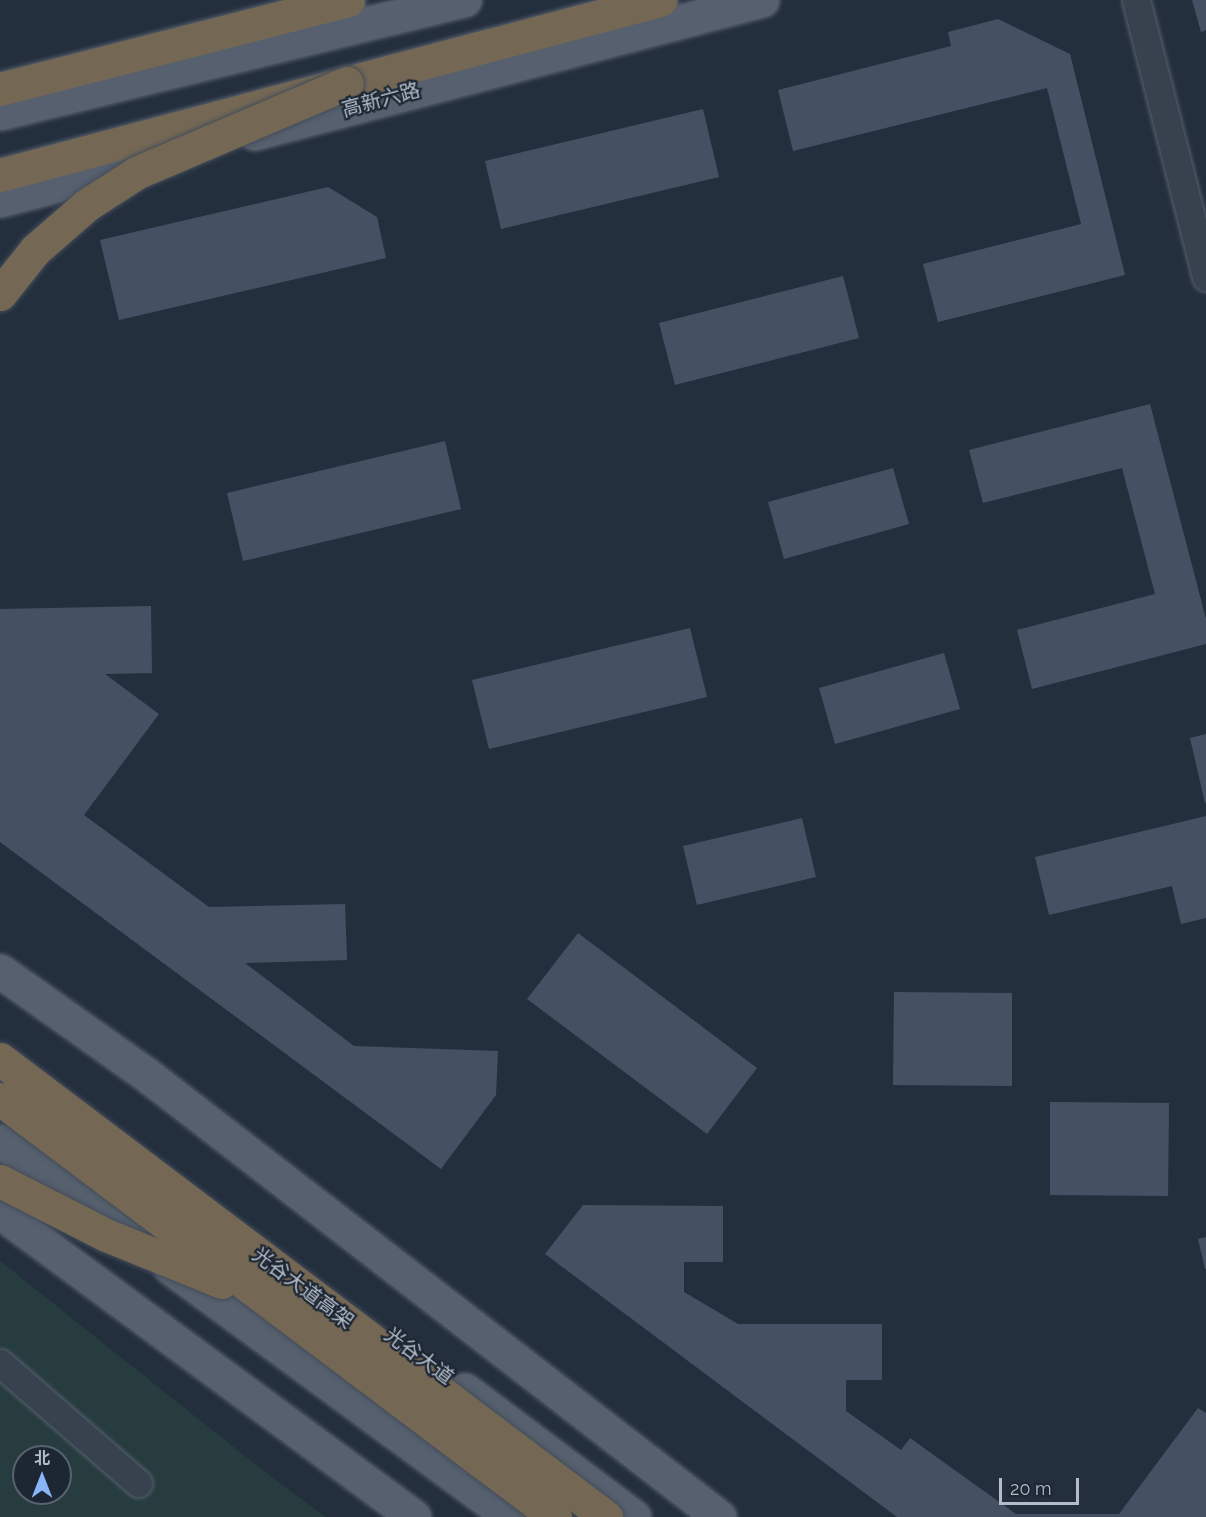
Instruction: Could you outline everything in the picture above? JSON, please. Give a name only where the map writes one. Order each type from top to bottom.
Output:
[{"type":"highway","points":[[0,89],[348,0]]},
{"type":"highway","points":[[0,175],[660,0]]},
{"type":"highway","points":[[0,294],[44,242],[88,204],[138,172],[347,83]]},
{"type":"highway","name":"光谷大道高架","points":[[0,1059],[606,1517]]},
{"type":"highway","name":"光谷大道高架","points":[[0,1099],[555,1517]]},
{"type":"highway","points":[[0,1181],[56,1212],[281,1311]]},
{"type":"main road","points":[[0,113],[464,0]]},
{"type":"main road","name":"高新六路","points":[[0,200],[762,0]]},
{"type":"main road","points":[[0,971],[113,1051],[719,1517]]},
{"type":"main road","points":[[0,999],[113,1051]]},
{"type":"main road","name":"光谷大道","points":[[0,1046],[284,1254],[634,1517]]},
{"type":"main road","points":[[0,1141],[510,1517]]},
{"type":"main road","points":[[0,1212],[414,1517]]},
{"type":"main road","points":[[232,1312],[284,1254]]},
{"type":"street","points":[[1136,0],[1206,276]]},
{"type":"street","points":[[0,1363],[138,1483]]},
{"type":"green space","points":[[0,1261],[279,1483],[326,1517],[0,1517]]},
{"type":"building","points":[[1192,0],[1206,0],[1206,30],[1201,32]]},
{"type":"building","points":[[998,19],[1070,54],[1125,275],[938,322],[923,264],[1081,224],[1047,88],[793,151],[778,90],[951,46],[948,32]]},
{"type":"building","points":[[703,109],[719,177],[501,229],[485,161]]},
{"type":"building","points":[[328,187],[377,217],[386,258],[119,320],[100,240]]},
{"type":"building","points":[[843,276],[859,338],[675,385],[659,323]]},
{"type":"building","points":[[1150,404],[1206,619],[1206,644],[1032,689],[1017,630],[1155,594],[1122,468],[983,503],[969,450]]},
{"type":"building","points":[[445,441],[461,509],[243,561],[227,493]]},
{"type":"building","points":[[893,468],[909,524],[784,559],[768,502]]},
{"type":"building","points":[[151,606],[152,673],[105,674],[159,714],[84,815],[209,907],[345,904],[347,960],[245,963],[354,1046],[498,1051],[496,1095],[441,1169],[0,842],[0,609]]},
{"type":"building","points":[[690,628],[707,697],[489,749],[472,680]]},
{"type":"building","points":[[944,653],[960,709],[835,744],[819,688]]},
{"type":"building","points":[[1206,734],[1206,802],[1205,803],[1190,738]]},
{"type":"building","points":[[1206,816],[1206,918],[1181,924],[1172,886],[1049,915],[1035,857]]},
{"type":"building","points":[[802,818],[816,877],[697,905],[683,846]]},
{"type":"building","points":[[578,933],[757,1068],[707,1134],[527,999]]},
{"type":"building","points":[[894,992],[1012,993],[1012,1086],[893,1085]]},
{"type":"building","points":[[1050,1102],[1169,1103],[1168,1196],[1050,1195]]},
{"type":"building","points":[[583,1205],[723,1206],[723,1262],[684,1262],[684,1292],[738,1324],[882,1324],[882,1380],[846,1380],[846,1411],[901,1450],[910,1438],[1016,1514],[1119,1514],[1198,1408],[1206,1413],[1206,1517],[897,1517],[545,1254]]},
{"type":"building","points":[[1206,1237],[1206,1269],[1205,1269],[1198,1239]]}]
